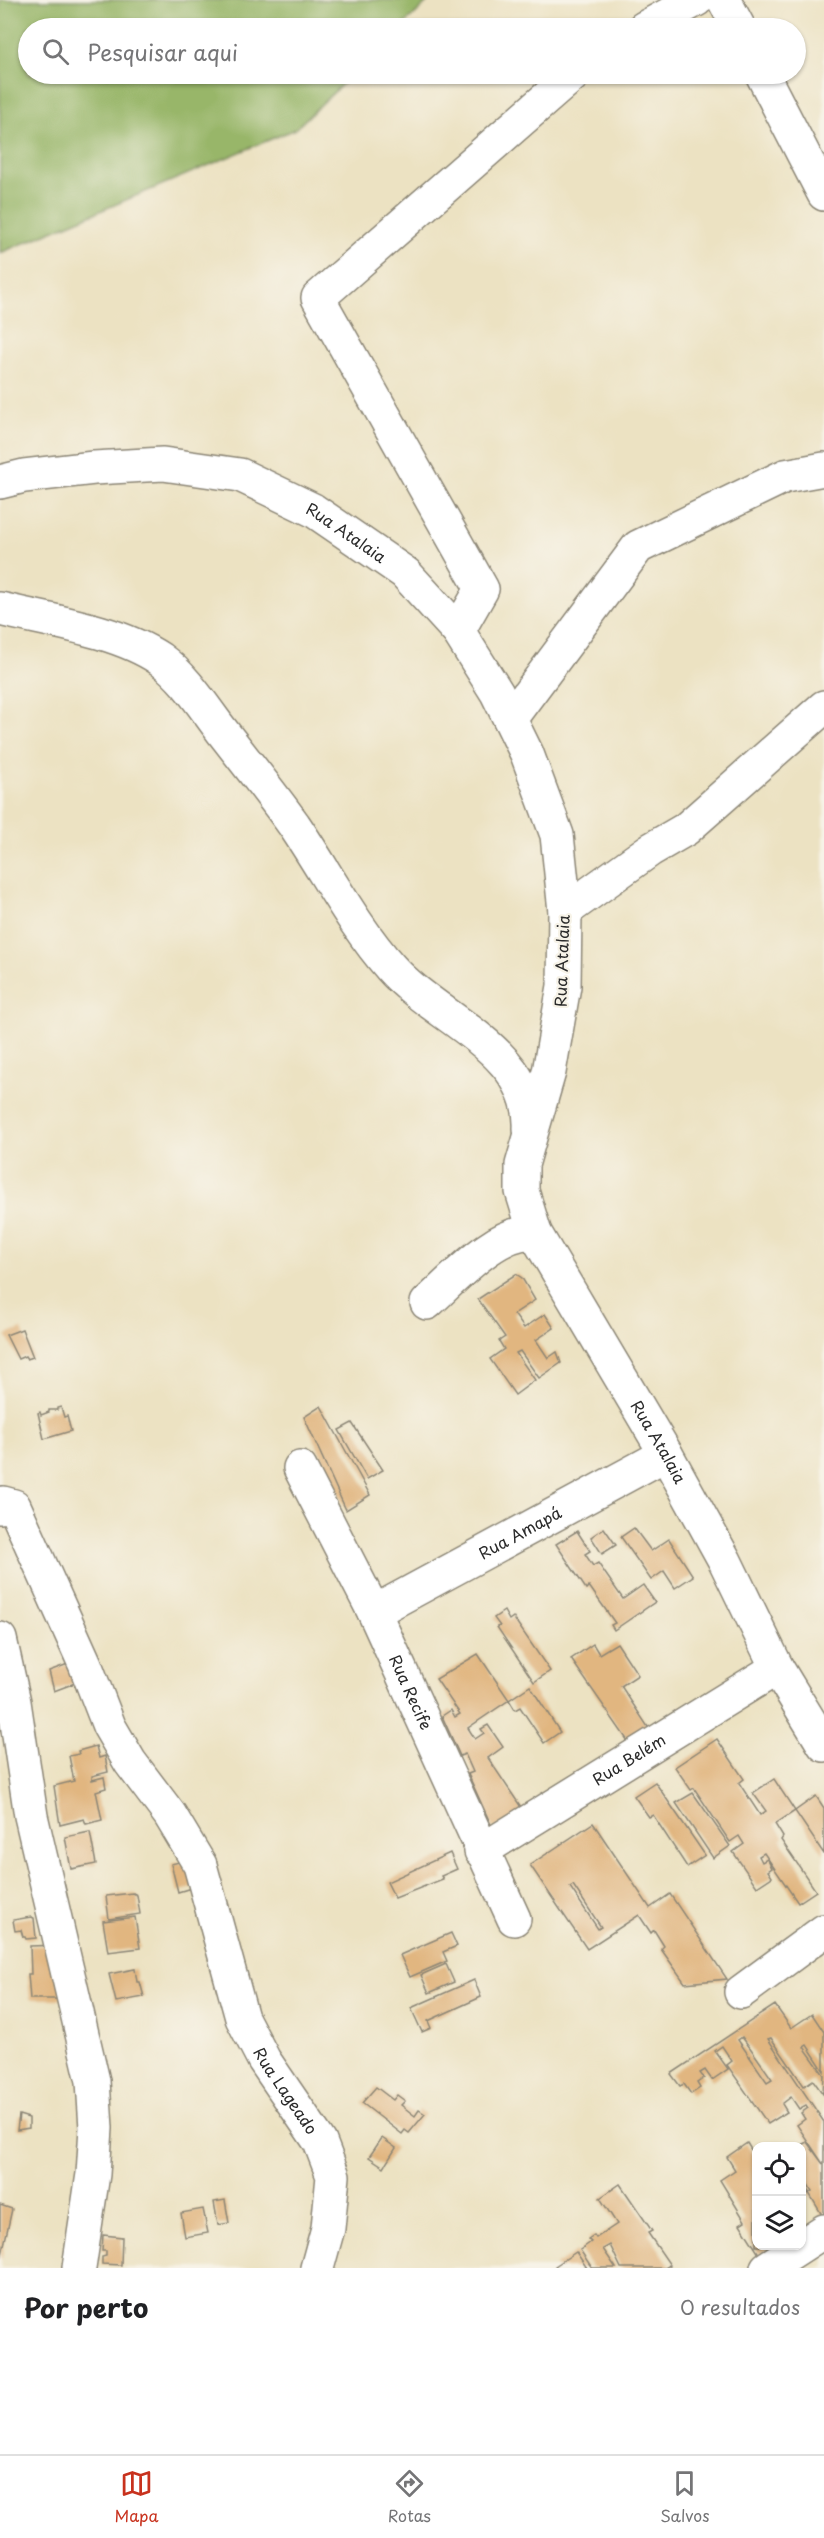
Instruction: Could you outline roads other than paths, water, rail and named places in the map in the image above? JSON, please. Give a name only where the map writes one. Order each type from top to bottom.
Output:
[{"type":"street","points":[[663,18],[696,0]]},
{"type":"street","points":[[724,0],[734,18]]},
{"type":"street","points":[[458,631],[482,589],[318,298],[563,84]]},
{"type":"street","points":[[767,84],[824,194]]},
{"type":"street","name":"Rua Atalaia","points":[[0,482],[24,476],[83,469],[163,465],[240,475],[313,510],[405,573],[458,631],[498,693],[527,754],[557,835],[565,911],[564,986],[549,1072],[520,1179],[535,1233],[666,1454],[725,1561],[777,1668],[824,1745]]},
{"type":"street","points":[[510,719],[638,547],[785,476],[824,469]]},
{"type":"street","points":[[0,609],[127,640],[161,660],[185,682],[293,824],[378,953],[405,983],[502,1058],[516,1075],[531,1112],[529,1146]]},
{"type":"street","points":[[565,911],[650,850],[686,830],[824,707]]},
{"type":"street","points":[[427,1303],[475,1258],[498,1243],[525,1232],[535,1233]]},
{"type":"street","name":"Rua Amapá","points":[[374,1612],[666,1454]]},
{"type":"street","name":"Rua Recife","points":[[300,1468],[374,1612],[514,1920]]},
{"type":"street","name":"Rua Lageado","points":[[0,1506],[3,1503],[14,1506],[109,1726],[130,1762],[170,1815],[200,1865],[207,1883],[213,1916],[242,2018],[264,2060],[321,2142],[333,2176],[328,2228],[317,2268]]},
{"type":"street","points":[[0,1639],[14,1702],[31,1816],[93,2080],[96,2128],[93,2174],[79,2268]]},
{"type":"street","name":"Rua Belém","points":[[481,1851],[777,1668]]},
{"type":"street","points":[[741,1992],[824,1931]]},
{"type":"street","points":[[767,2268],[824,2231]]}]
